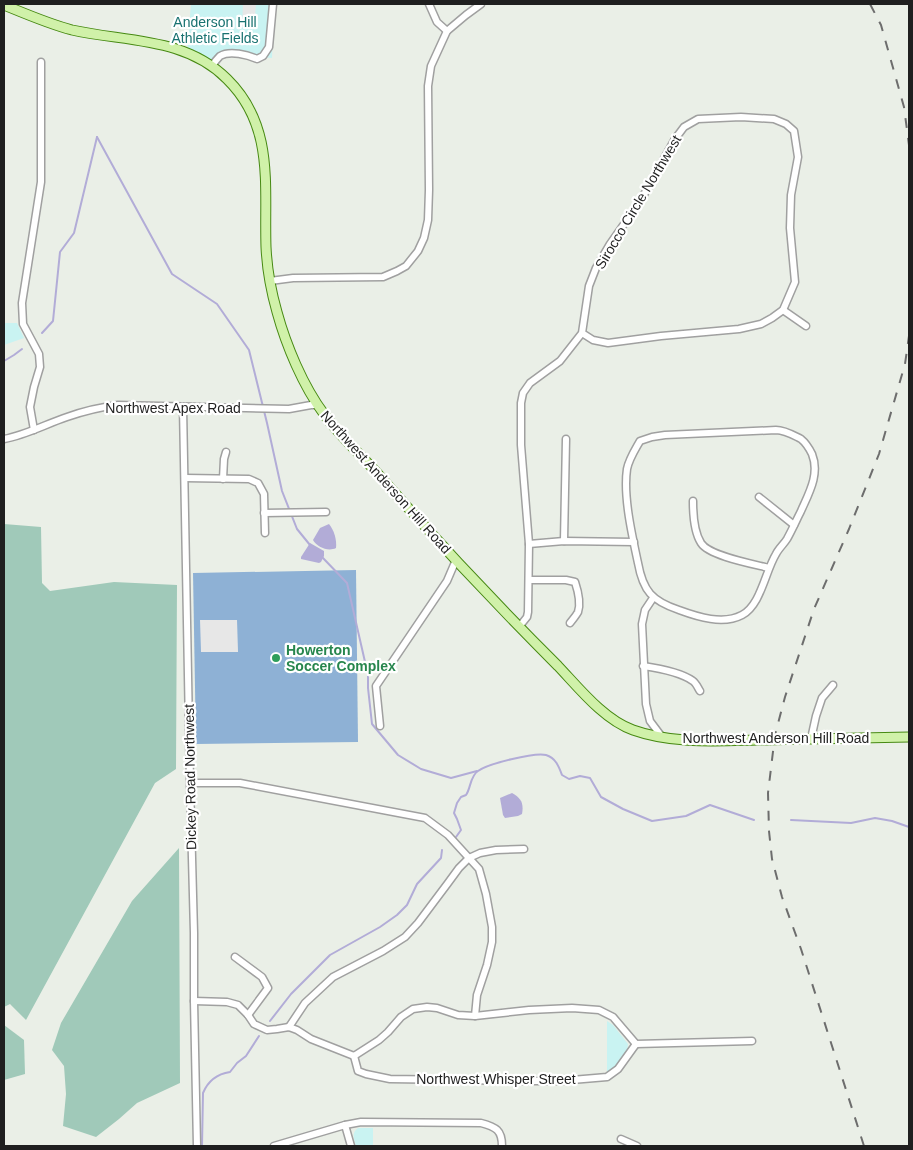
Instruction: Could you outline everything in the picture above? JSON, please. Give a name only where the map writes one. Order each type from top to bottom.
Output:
[{"type":"main road","name":"Northwest Anderson Hill Road","points":[[4,5],[70,29],[173,47],[196,56],[212,66],[230,82],[242,97],[260,132],[264,159],[266,246],[270,281],[284,335],[318,405],[328,420],[419,521],[519,627],[608,715],[631,729],[662,737],[697,741],[909,737]]},
{"type":"street","points":[[212,66],[219,57],[226,54],[257,58],[263,56],[269,47],[273,4]]},
{"type":"street","points":[[429,4],[437,22],[447,31]]},
{"type":"street","points":[[270,281],[293,278],[383,277],[397,272],[406,266],[418,251],[424,238],[428,220],[428,86],[431,66],[447,31],[481,4]]},
{"type":"street","points":[[34,430],[30,407],[40,367],[39,354],[23,324],[22,303],[41,182],[40,120],[42,62]]},
{"type":"street","name":"Sirocco Circle Northwest","points":[[519,627],[525,621],[528,612],[529,580],[529,544],[521,445],[521,404],[523,394],[530,383],[560,361],[582,333],[589,286],[596,268],[610,244],[641,200],[675,138],[684,127],[698,119],[774,119],[786,124],[794,131],[798,157],[791,195],[790,228],[795,282],[783,310]]},
{"type":"street","points":[[582,333],[593,340],[608,343],[739,329],[761,324],[783,310],[806,326]]},
{"type":"street","name":"Northwest Apex Road","points":[[4,440],[17,437],[67,417],[118,405],[289,409],[318,405]]},
{"type":"street","name":"Dickey Road Northwest","points":[[184,407],[197,1146]]},
{"type":"street","points":[[783,430],[799,438],[810,449],[815,476],[810,490],[787,540],[776,552],[754,604],[747,612],[740,616],[730,620],[717,620],[678,610],[653,598],[644,586],[639,571],[634,542],[628,509],[626,481],[627,467],[640,441],[665,435],[783,430]]},
{"type":"street","points":[[564,541],[566,439]]},
{"type":"street","points":[[223,479],[226,452]]},
{"type":"street","points":[[185,478],[249,479],[258,483],[264,494],[265,533]]},
{"type":"street","points":[[759,497],[794,525]]},
{"type":"street","points":[[693,501],[696,532],[700,542],[706,549],[769,568]]},
{"type":"street","points":[[264,513],[326,512]]},
{"type":"street","points":[[529,544],[564,541],[634,542]]},
{"type":"street","points":[[380,726],[376,686],[447,581],[456,560]]},
{"type":"street","points":[[529,580],[566,580],[575,582],[578,590],[578,611],[570,623]]},
{"type":"street","points":[[653,598],[645,610],[642,624],[646,704],[650,721],[662,737]]},
{"type":"street","points":[[644,666],[660,668],[684,677],[694,682],[700,691]]},
{"type":"street","points":[[811,739],[822,698],[833,685]]},
{"type":"street","points":[[190,783],[240,783],[425,818],[448,835],[479,870],[490,909],[492,942],[477,995],[475,1016]]},
{"type":"street","points":[[289,1027],[305,1003],[333,977],[383,951],[404,937],[418,924],[453,875],[469,858],[480,853],[496,850],[524,849]]},
{"type":"street","points":[[235,957],[262,977],[268,988],[248,1015]]},
{"type":"street","points":[[194,1001],[227,1002],[238,1005],[254,1024],[268,1030],[289,1027],[311,1039],[354,1056],[379,1040],[401,1017],[413,1009],[427,1007],[437,1008],[458,1015],[475,1016],[529,1010],[572,1008],[599,1010],[613,1018],[636,1044],[752,1041]]},
{"type":"street","name":"Northwest Whisper Street","points":[[354,1056],[358,1071],[390,1079],[560,1081],[607,1077],[618,1069],[636,1044]]},
{"type":"street","points":[[274,1146],[345,1125],[362,1122],[481,1124],[493,1126],[499,1132],[502,1146]]},
{"type":"street","points":[[345,1125],[351,1146]]},
{"type":"street","points":[[621,1139],[637,1146]]},
{"type":"green space","name":"Anderson Hill Athletic Fields","points":[[191,4],[274,4],[272,58],[226,54],[212,66],[187,52]]},
{"type":"green space","points":[[4,323],[17,323],[24,338],[4,345]]},
{"type":"green space","points":[[4,524],[41,527],[42,583],[50,591],[114,582],[177,585],[176,769],[155,783],[26,1020],[10,1004],[4,1007]]},
{"type":"green space","points":[[179,848],[180,1083],[137,1103],[96,1137],[63,1126],[66,1094],[64,1066],[52,1050],[61,1023],[132,901]]},
{"type":"green space","points":[[607,1021],[613,1025],[628,1044],[627,1052],[618,1065],[607,1074]]},
{"type":"green space","points":[[4,1025],[24,1040],[25,1074],[4,1080]]},
{"type":"green space","points":[[358,1128],[373,1128],[373,1146],[356,1146],[354,1134]]},
{"type":"shaded area","points":[[243,4],[256,4],[254,28],[242,27]]},
{"type":"shaded area","points":[[329,524],[336,538],[336,548],[333,549],[320,547],[313,540],[320,528]]},
{"type":"shaded area","points":[[310,543],[324,551],[321,562],[301,559]]},
{"type":"shaded area","name":"Howerton Soccer Complex","points":[[356,570],[358,742],[196,744],[193,573]]},
{"type":"shaded area","points":[[200,620],[237,620],[238,652],[201,652]]},
{"type":"shaded area","points":[[512,793],[521,801],[523,807],[522,814],[505,818],[500,798]]},
{"type":"waterway","points":[[97,137],[172,274],[217,304],[249,350],[282,491],[297,529],[310,545]]},
{"type":"waterway","points":[[42,333],[53,321],[60,252],[74,233],[97,137]]},
{"type":"waterway","points":[[4,361],[22,349]]},
{"type":"waterway","points":[[322,557],[347,583],[368,675],[372,724],[398,755],[421,769],[451,778],[477,771]]},
{"type":"waterway","points":[[456,837],[461,830],[454,813],[457,803],[461,797],[466,795],[475,773],[501,762],[540,755],[552,758],[557,763],[562,775],[569,779],[580,776],[590,778],[601,797],[652,821],[686,816],[710,805],[754,820]]},
{"type":"waterway","points":[[791,820],[851,823],[875,818],[909,827]]},
{"type":"waterway","points":[[270,1021],[291,994],[330,955],[380,927],[397,915],[407,905],[417,884],[441,858],[442,850]]},
{"type":"waterway","points":[[202,1146],[203,1093],[205,1089],[217,1076],[230,1072],[246,1056],[259,1036]]},
{"type":"railway","points":[[870,4],[881,25],[904,107],[909,145]]},
{"type":"railway","points":[[864,1146],[801,949],[782,897],[772,859],[768,793],[775,735],[785,697],[814,609],[879,454],[905,364],[909,336]]},
{"type":"place","name":"Howerton Soccer Complex","points":[[276,658]]}]
